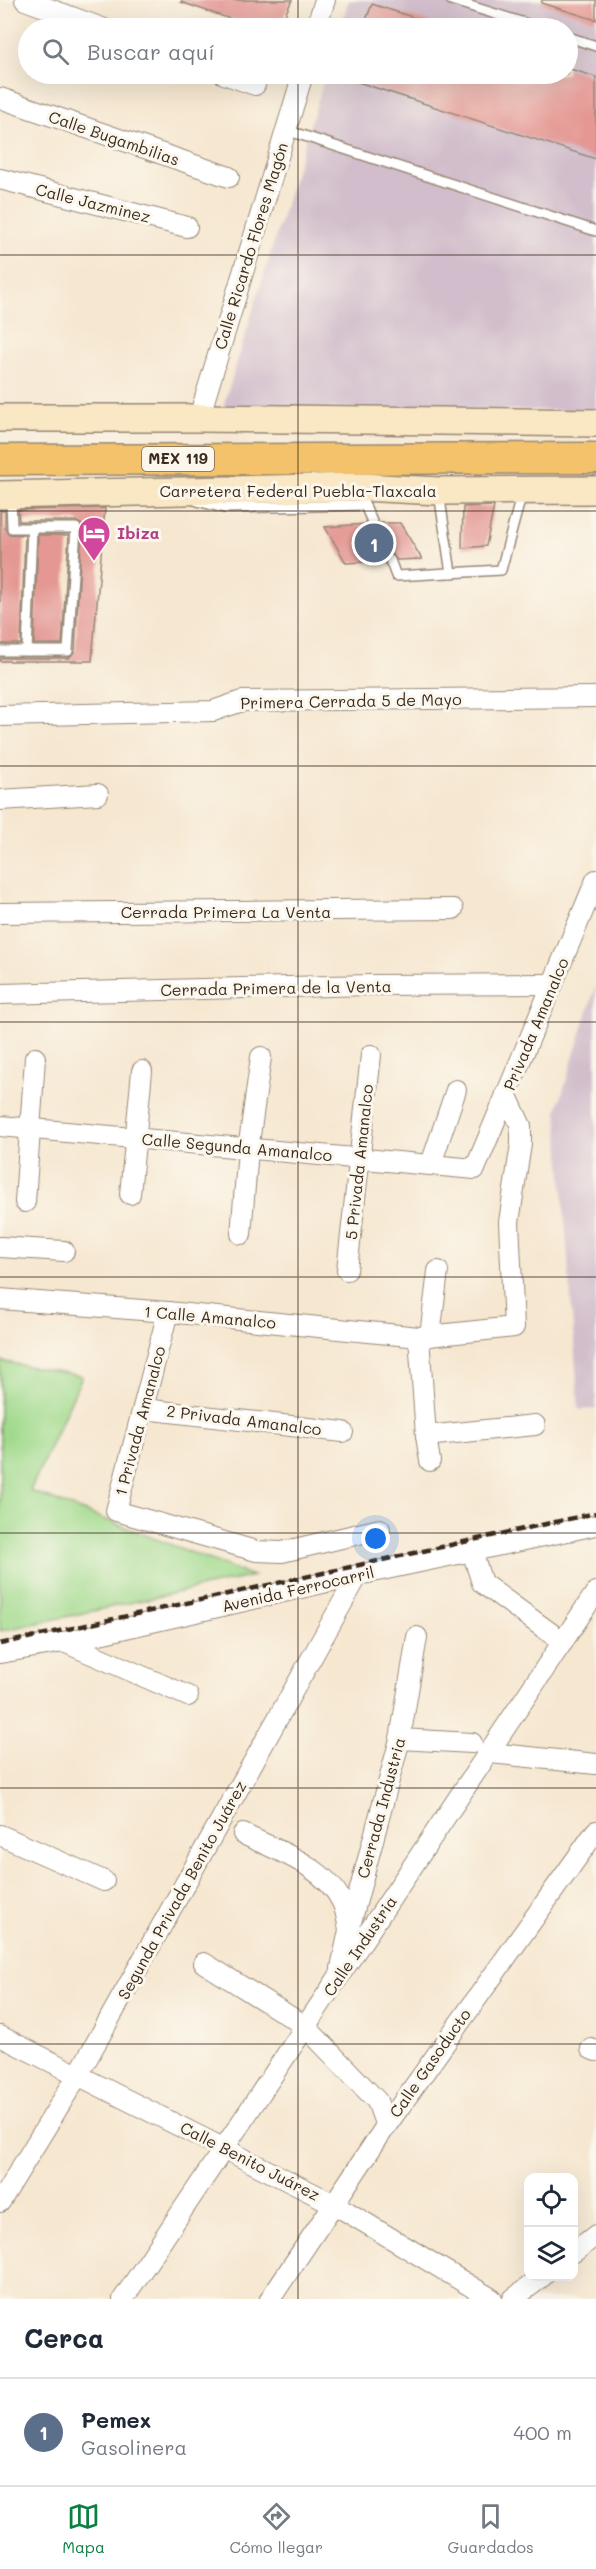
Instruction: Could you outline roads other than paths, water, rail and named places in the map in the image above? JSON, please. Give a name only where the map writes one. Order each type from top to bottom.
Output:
[{"type":"main road","points":[[0,418],[596,423]]},
{"type":"main road","name":"Carretera Federal Puebla-Tlaxcala","points":[[0,460],[175,474],[359,479],[596,458]]},
{"type":"main road","name":"Carretera Federal Puebla-Tlaxcala","points":[[5,495],[175,474]]},
{"type":"main road","name":"Carretera Federal Puebla-Tlaxcala","points":[[359,479],[439,491],[596,490]]},
{"type":"street","points":[[24,0],[74,18]]},
{"type":"street","points":[[319,18],[325,0]]},
{"type":"street","name":"Calle Ricardo Flores Magón","points":[[199,418],[300,84]]},
{"type":"street","name":"Calle Bugambilias","points":[[0,98],[229,177]]},
{"type":"street","name":"Calle Jazminez","points":[[0,179],[187,227]]},
{"type":"street","name":"Primera Cerrada 5 de Mayo","points":[[0,716],[213,711],[242,701],[596,697]]},
{"type":"street","points":[[0,800],[98,794]]},
{"type":"street","name":"Privada Amanalco","points":[[475,1169],[596,880]]},
{"type":"street","name":"Cerrada Primera La Venta","points":[[0,914],[453,909]]},
{"type":"street","name":"Cerrada Primera de la Venta","points":[[0,994],[371,985],[553,984]]},
{"type":"street","name":"5 Privada Amanalco","points":[[347,1270],[371,1055]]},
{"type":"street","points":[[241,1234],[248,1150],[261,1057]]},
{"type":"street","points":[[25,1202],[35,1058]]},
{"type":"street","points":[[130,1194],[142,1071]]},
{"type":"street","points":[[431,1164],[456,1090]]},
{"type":"street","name":"1 Calle Amanalco","points":[[0,1299],[168,1312],[424,1337],[514,1327],[509,1222],[521,1144],[521,1126],[507,1094]]},
{"type":"street","name":"Calle Segunda Amanalco","points":[[0,1126],[475,1169]]},
{"type":"street","points":[[0,1247],[64,1251]]},
{"type":"street","points":[[430,1461],[426,1436],[424,1337],[438,1271]]},
{"type":"street","name":"1 Privada Amanalco","points":[[168,1312],[116,1510],[256,1551],[282,1551],[380,1529]]},
{"type":"street","name":"2 Privada Amanalco","points":[[144,1409],[343,1432]]},
{"type":"street","points":[[426,1436],[535,1425]]},
{"type":"street","name":"Avenida Ferrocarril","points":[[1,1655],[358,1575],[596,1526]]},
{"type":"street","points":[[472,1551],[482,1583],[562,1642]]},
{"type":"street","name":"Segunda Privada Benito Juárez","points":[[0,2202],[78,2075],[358,1575]]},
{"type":"street","name":"Calle Industria","points":[[123,2299],[596,1592]]},
{"type":"street","name":"Cerrada Industria","points":[[340,1977],[349,1930],[400,1739],[417,1637]]},
{"type":"street","points":[[63,1642],[188,1696]]},
{"type":"street","points":[[400,1739],[472,1743]]},
{"type":"street","points":[[490,1753],[596,1764]]},
{"type":"street","name":"Calle Gasoducto","points":[[270,2299],[386,2126],[596,1831]]},
{"type":"street","points":[[243,1834],[306,1866],[329,1884],[342,1902],[349,1930]]},
{"type":"street","points":[[0,1835],[104,1881]]},
{"type":"street","points":[[204,1963],[305,2026],[376,2101],[386,2126]]},
{"type":"street","name":"Calle Benito Juárez","points":[[0,2036],[334,2204],[492,2299]]},
{"type":"street","points":[[578,2248],[596,2235]]},
{"type":"lane","points":[[451,0],[508,18]]},
{"type":"lane","points":[[578,40],[596,46]]},
{"type":"lane","points":[[286,130],[596,231]]},
{"type":"lane","points":[[175,474],[195,500],[224,508],[359,479],[373,524]]},
{"type":"lane","points":[[390,560],[396,576],[501,570],[523,489]]},
{"type":"lane","points":[[439,491],[450,573]]},
{"type":"lane","points":[[5,495],[12,528]]},
{"type":"lane","points":[[0,528],[76,528],[68,651],[0,651]]},
{"type":"lane","points":[[27,651],[32,528]]},
{"type":"railway","points":[[0,1644],[596,1513]]},
{"type":"place","name":"Pemex","points":[[374,543]]},
{"type":"place","name":"Ibiza","points":[[94,562]]}]
